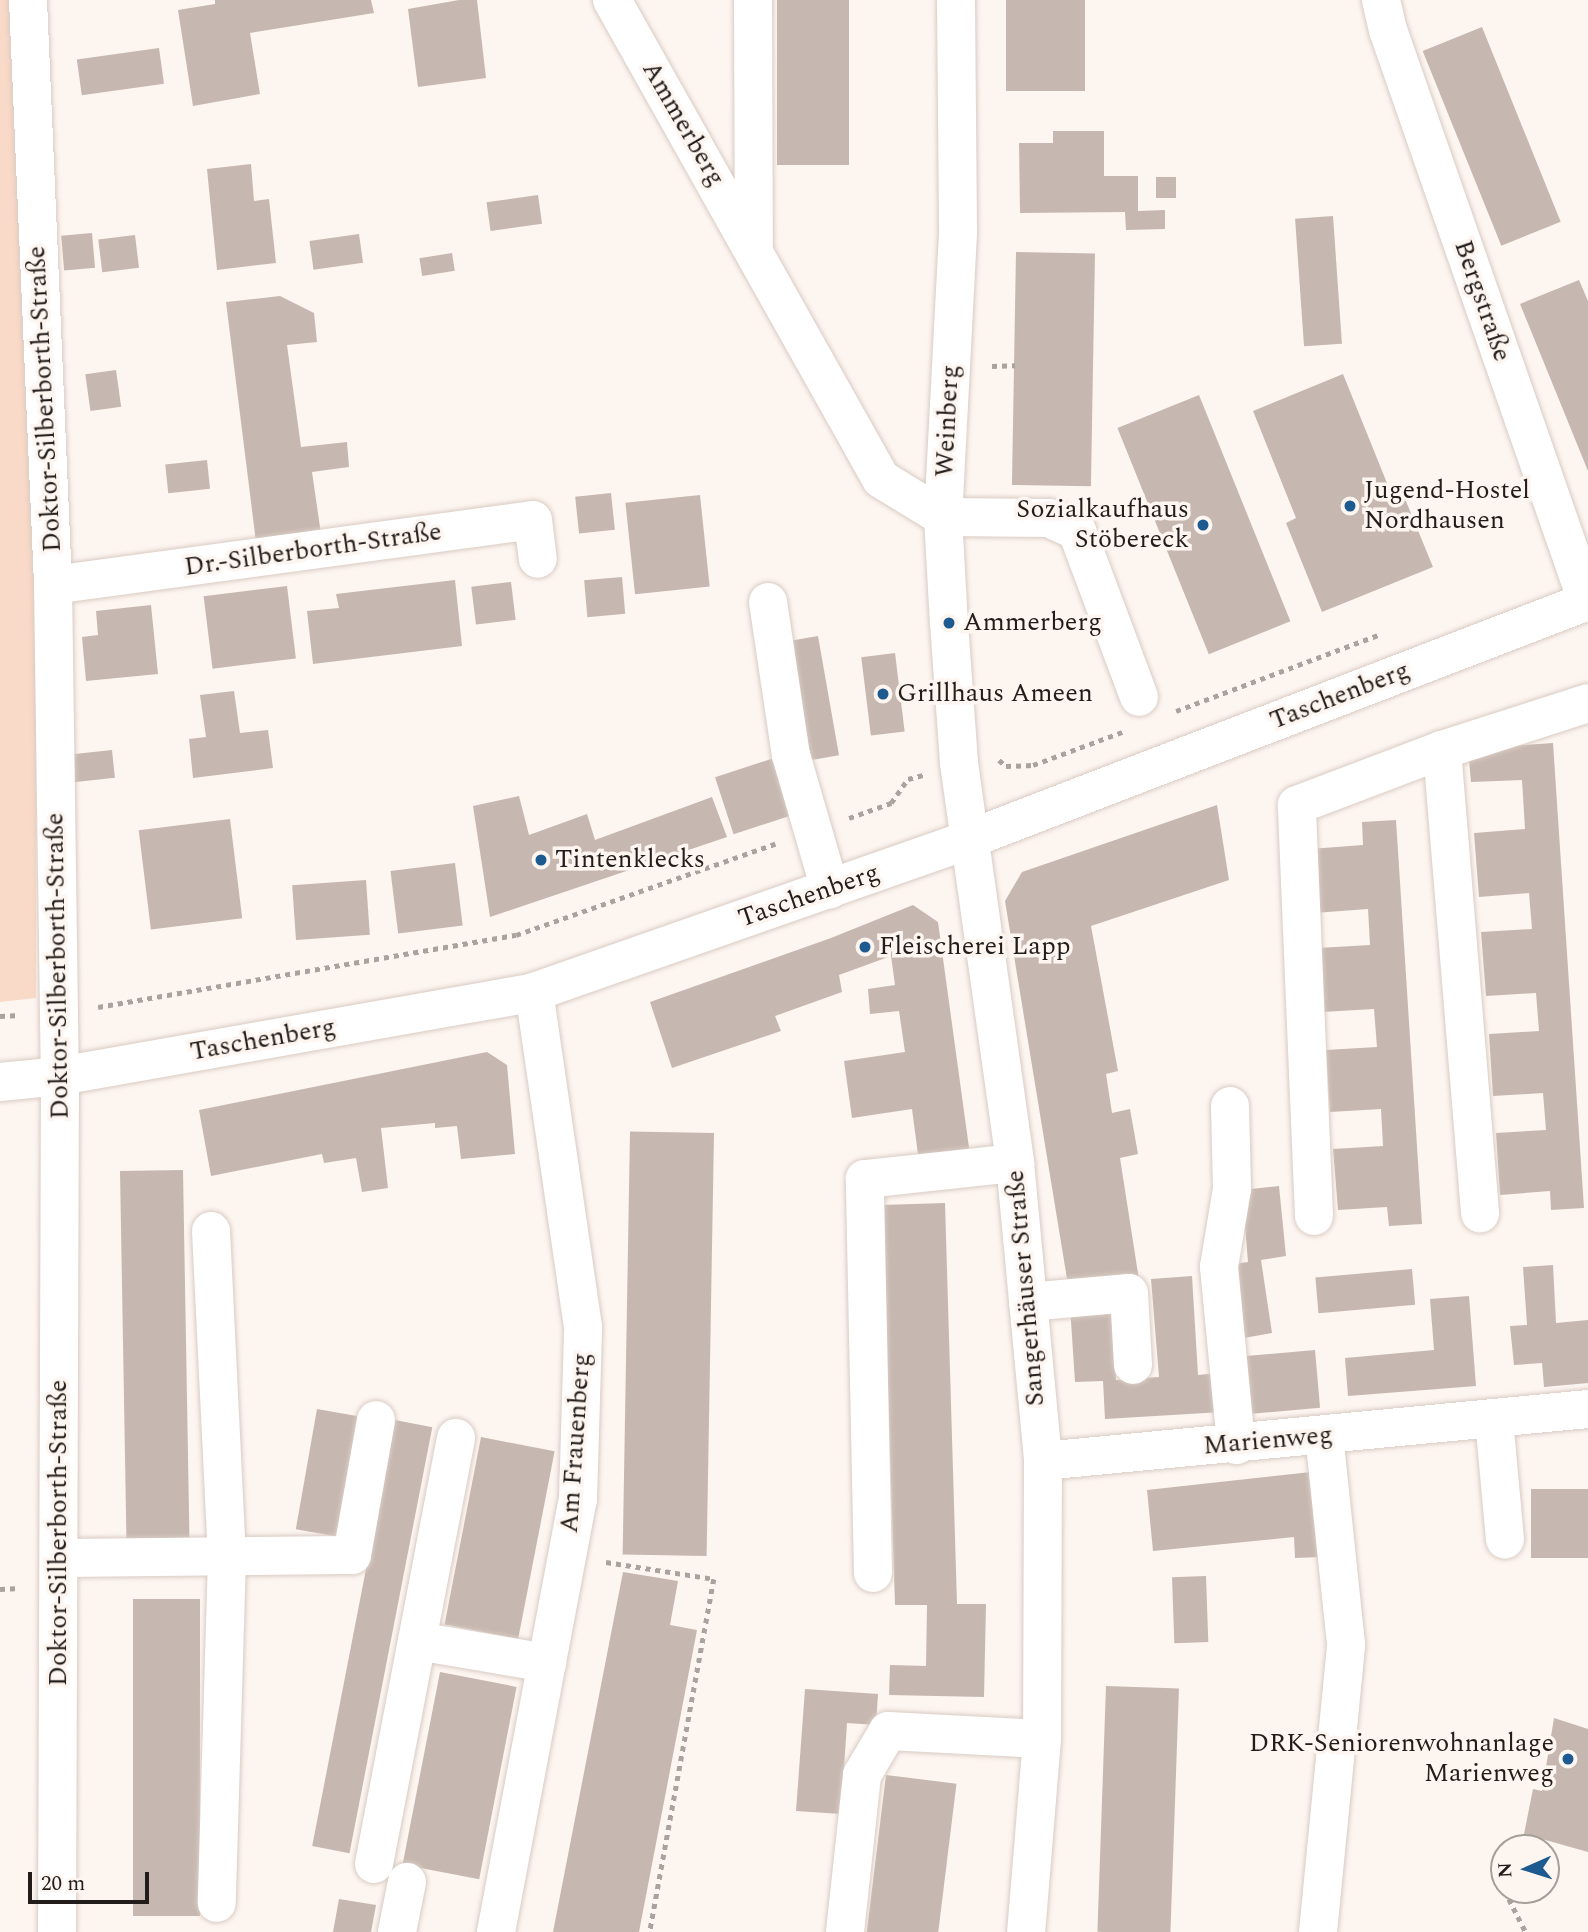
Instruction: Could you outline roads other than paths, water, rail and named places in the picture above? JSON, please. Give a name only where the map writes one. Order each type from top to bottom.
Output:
[{"type":"street","name":"Doktor-Silberborth-Straße","points":[[28,0],[53,585],[60,1076],[57,1932]]},
{"type":"street","name":"Ammerberg","points":[[612,0],[881,479],[943,517]]},
{"type":"street","name":"Ammerberg","points":[[752,0],[754,249]]},
{"type":"street","name":"Weinberg","points":[[956,0],[958,233],[943,517],[959,763],[967,840]]},
{"type":"street","name":"Bergstraße","points":[[1381,0],[1388,30],[1587,601]]},
{"type":"street","points":[[943,517],[1049,518],[1077,531],[1151,707]]},
{"type":"street","name":"Dr.-Silberborth-Straße","points":[[53,585],[533,520],[538,559]]},
{"type":"street","name":"Taschenberg","points":[[0,1082],[60,1076],[534,992],[967,840],[1587,601]]},
{"type":"street","points":[[768,602],[791,754],[830,889]]},
{"type":"street","points":[[1314,1216],[1297,805],[1441,750],[1588,703]]},
{"type":"street","points":[[1441,750],[1480,1213]]},
{"type":"street","name":"Sangerhäuser Straße","points":[[967,840],[1015,1163],[1042,1461],[1042,1739],[1026,1932]]},
{"type":"street","name":"Am Frauenberg","points":[[496,1932],[578,1500],[583,1327],[534,992]]},
{"type":"street","points":[[1230,1106],[1232,1189],[1219,1267],[1236,1445]]},
{"type":"street","points":[[873,1573],[865,1179],[1015,1163]]},
{"type":"street","points":[[211,1231],[227,1557],[217,1903]]},
{"type":"street","points":[[1028,1303],[1129,1293],[1133,1365]]},
{"type":"street","name":"Marienweg","points":[[1042,1461],[1236,1445],[1588,1409]]},
{"type":"street","points":[[1494,1419],[1505,1540]]},
{"type":"street","points":[[59,1558],[352,1555],[376,1420]]},
{"type":"street","points":[[1318,1932],[1346,1644],[1324,1436]]},
{"type":"street","points":[[397,1932],[391,1873],[417,1641],[456,1438]]},
{"type":"street","points":[[417,1641],[547,1663]]},
{"type":"street","points":[[845,1932],[862,1775],[888,1731],[1042,1739]]},
{"type":"place","name":"Jugend-Hostel Nordhausen","points":[[1350,506]]},
{"type":"place","name":"Sozialkaufhaus Stöbereck","points":[[1203,525]]},
{"type":"place","name":"Ammerberg","points":[[949,623]]},
{"type":"place","name":"Grillhaus Ameen","points":[[883,694]]},
{"type":"place","name":"Tintenklecks","points":[[541,860]]},
{"type":"place","name":"Fleischerei Lapp","points":[[865,947]]},
{"type":"place","name":"DRK-Seniorenwohnanlage Marienweg","points":[[1568,1759]]}]
